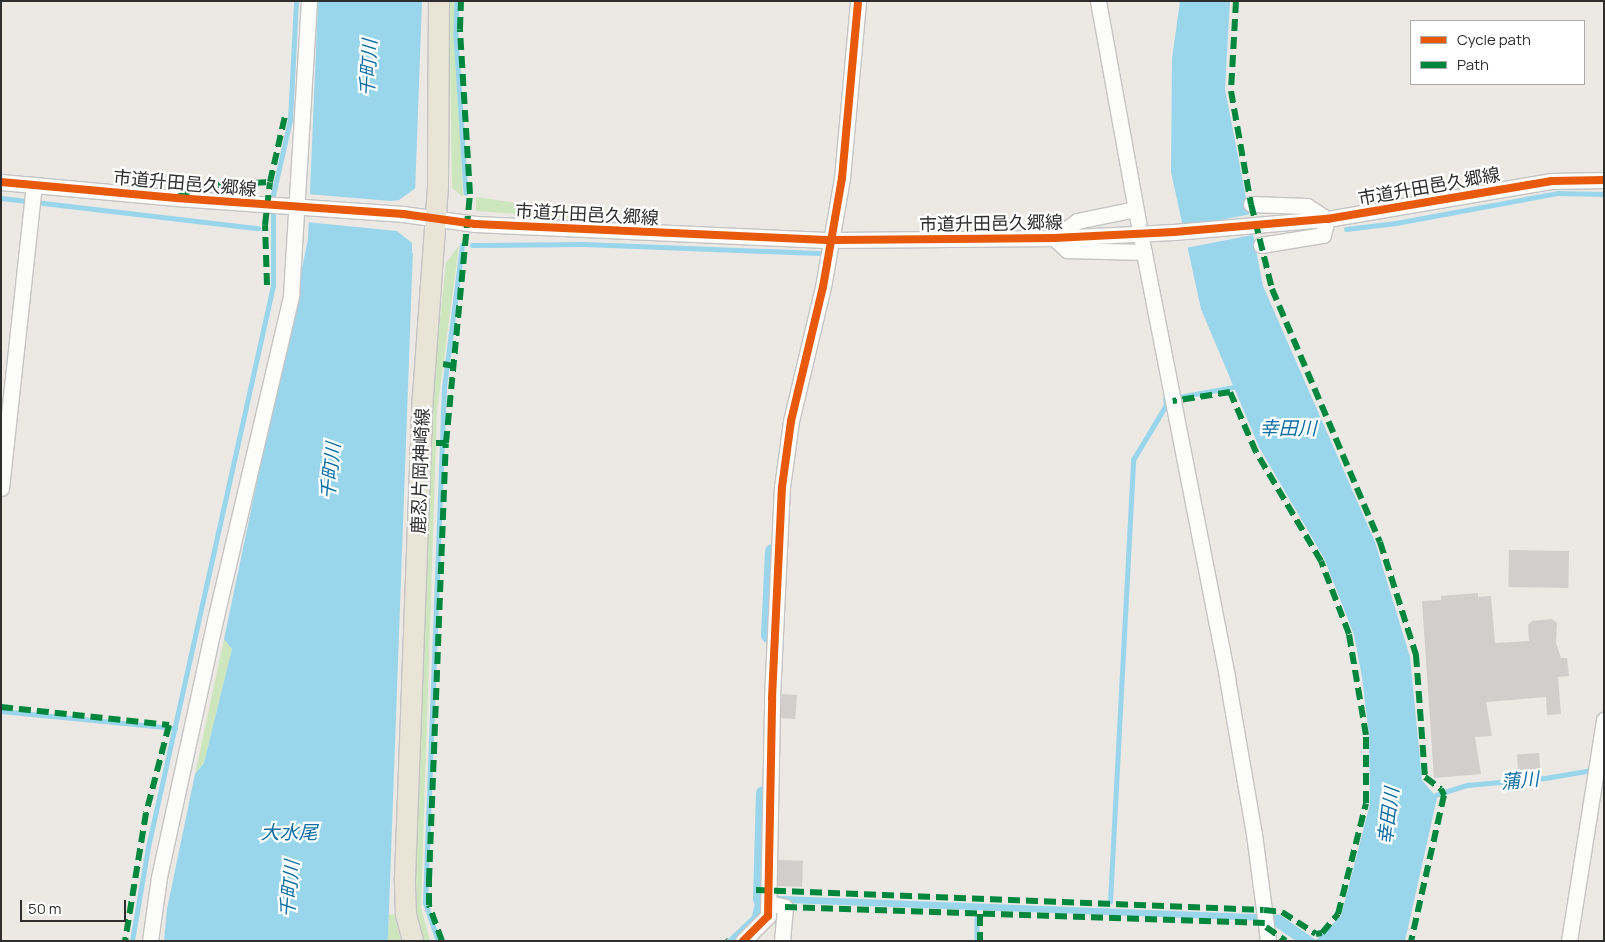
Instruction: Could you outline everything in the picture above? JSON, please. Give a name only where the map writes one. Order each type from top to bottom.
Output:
[{"type":"main road","name":"鹿忍片岡神崎線","points":[[413,941],[406,914],[405,868],[428,217],[439,1]]},
{"type":"street","points":[[150,941],[159,877],[214,626],[291,295],[309,1]]},
{"type":"street","points":[[743,941],[768,916],[772,698],[782,487],[791,421],[832,240],[842,178],[858,1]]},
{"type":"street","points":[[1098,1],[1136,215],[1077,222],[1054,238],[1066,250],[1143,247],[1227,678],[1268,941]]},
{"type":"street","name":"市道升田邑久郷線","points":[[1,182],[33,196],[251,204],[428,217],[475,224],[832,240],[1054,238],[1174,232],[1327,218],[1552,180],[1604,180]]},
{"type":"street","points":[[1,488],[33,196]]},
{"type":"street","points":[[1251,204],[1307,206],[1327,218],[1323,235],[1261,245]]},
{"type":"street","points":[[1569,941],[1604,720]]},
{"type":"street","points":[[769,899],[785,907],[782,941]]},
{"type":"green space","points":[[449,1],[454,1],[463,197],[452,188]]},
{"type":"green space","points":[[476,197],[639,221],[639,223],[476,211]]},
{"type":"green space","points":[[459,245],[437,411],[421,907],[430,941],[420,941],[413,915],[430,411],[446,263]]},
{"type":"green space","points":[[224,639],[232,649],[204,763],[195,774]]},
{"type":"green space","points":[[394,914],[401,941],[387,941],[389,915]]},
{"type":"water","name":"大水尾","points":[[318,1],[422,1],[388,937],[387,941],[164,941],[167,909],[195,774],[204,763],[232,649],[224,639],[308,239]]},
{"type":"water","name":"幸田川","points":[[1180,1],[1230,1],[1225,89],[1263,286],[1375,542],[1410,657],[1422,780],[1437,798],[1405,941],[1296,941],[1267,921],[762,902],[759,918],[736,941],[726,941],[752,916],[757,895],[1280,915],[1316,940],[1341,916],[1370,804],[1369,734],[1362,677],[1354,635],[1324,558],[1259,447],[1201,309],[1171,172],[1172,59]]},
{"type":"pier","points":[[417,187],[415,253],[412,253],[412,243],[397,231],[306,222],[307,194],[391,201],[399,200]]},
{"type":"pier","points":[[1251,214],[1255,235],[1184,248],[1180,228]]},
{"type":"building","points":[[1509,550],[1569,551],[1568,588],[1508,587]]},
{"type":"building","points":[[1478,593],[1478,597],[1491,596],[1495,643],[1529,641],[1528,625],[1532,621],[1552,619],[1557,623],[1556,643],[1561,658],[1567,658],[1569,676],[1558,677],[1561,714],[1547,715],[1546,697],[1486,702],[1492,736],[1475,737],[1481,774],[1434,778],[1422,601],[1441,600],[1441,596]]},
{"type":"building","points":[[782,694],[797,695],[795,719],[780,718]]},
{"type":"building","points":[[1539,753],[1540,769],[1518,770],[1517,755]]},
{"type":"building","points":[[778,860],[803,861],[802,887],[777,886]]},
{"type":"waterway","points":[[132,941],[148,847],[273,286],[273,195],[290,120],[296,1]]},
{"type":"waterway","points":[[457,1],[456,35],[466,193]]},
{"type":"waterway","points":[[1346,229],[1396,223],[1558,193],[1604,194]]},
{"type":"waterway","points":[[1,198],[258,228]]},
{"type":"waterway","points":[[472,245],[584,244],[819,253]]},
{"type":"waterway","points":[[438,941],[425,903],[444,388],[462,245]]},
{"type":"waterway","points":[[1179,397],[1239,386]]},
{"type":"waterway","points":[[1110,902],[1133,460],[1166,405],[1165,399]]},
{"type":"waterway","points":[[768,635],[772,551]]},
{"type":"waterway","points":[[1,711],[175,728]]},
{"type":"waterway","name":"蒲川","points":[[1436,795],[1467,785],[1545,778],[1593,770]]},
{"type":"waterway","points":[[760,899],[763,793]]},
{"type":"waterway","points":[[977,918],[977,941]]},
{"type":"marked path","points":[[442,941],[429,905],[429,880],[446,443],[470,194],[460,29],[461,1]]},
{"type":"marked path","points":[[1236,1],[1231,91],[1251,204],[1272,289],[1380,542],[1416,655],[1425,777],[1441,789],[1444,795],[1411,941]]},
{"type":"marked path","points":[[267,285],[265,225],[270,182],[285,116]]},
{"type":"marked path","points":[[178,197],[200,186],[270,182]]},
{"type":"marked path","points":[[443,364],[453,366]]},
{"type":"marked path","points":[[756,890],[1264,910],[1282,912],[1316,934],[1322,933],[1338,914],[1366,803],[1366,735],[1349,634],[1321,561],[1256,452],[1230,392],[1173,401]]},
{"type":"marked path","points":[[436,443],[446,443]]},
{"type":"marked path","points":[[1,707],[169,725],[146,813],[125,941]]},
{"type":"marked path","points":[[785,907],[1265,923]]},
{"type":"marked path","points":[[980,914],[980,941]]},
{"type":"marked path","points":[[1266,927],[1286,941]]},
{"type":"cycle path","points":[[743,941],[768,916],[772,698],[782,487],[791,421],[823,287],[842,178],[858,1]]},
{"type":"cycle path","points":[[1,182],[176,198],[403,214],[475,224],[832,240],[1054,238],[1174,232],[1327,219],[1552,181],[1604,180]]},
{"type":"water label","name":"千町川","points":[[369,68]]},
{"type":"water label","name":"千町川","points":[[331,471]]},
{"type":"water label","name":"千町川","points":[[290,889]]}]
